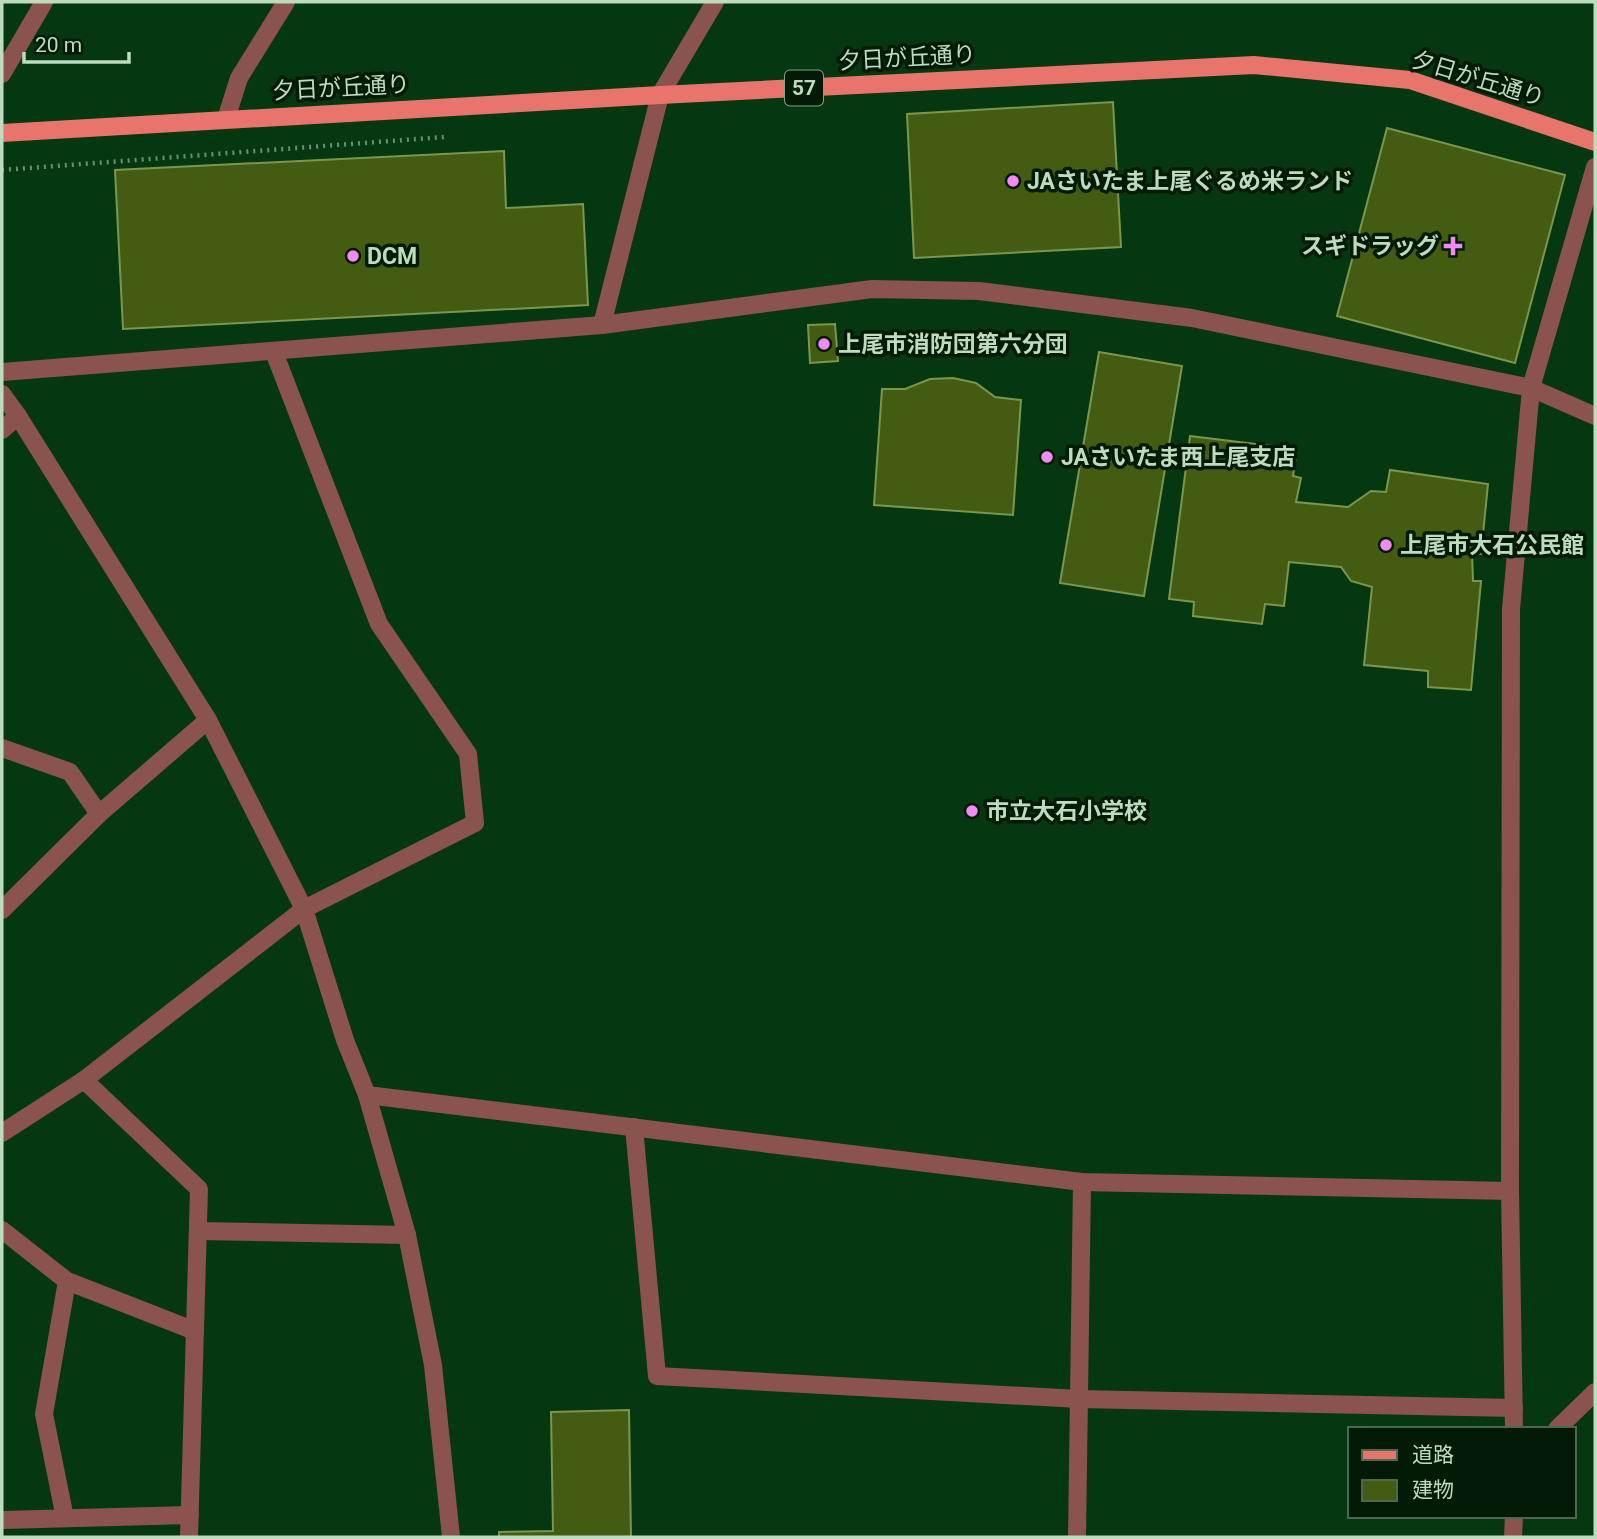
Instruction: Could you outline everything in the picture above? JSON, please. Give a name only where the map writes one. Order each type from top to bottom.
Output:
[{"type":"main road","name":"夕日が丘通り","points":[[2,134],[660,95],[1254,65],[1410,80],[1595,142]]},
{"type":"street","points":[[2,74],[44,2]]},
{"type":"street","points":[[226,119],[239,78],[286,2]]},
{"type":"street","points":[[602,326],[660,95],[715,2]]},
{"type":"street","points":[[1514,1427],[1510,1191],[1511,609],[1531,388],[1595,167]]},
{"type":"street","points":[[2,372],[602,326],[872,289],[979,291],[1192,318],[1531,388],[1595,416]]},
{"type":"street","points":[[2,1133],[84,1080],[304,909],[475,823],[468,754],[379,624],[274,352]]},
{"type":"street","points":[[2,394],[208,720],[304,909],[345,1040],[368,1095],[407,1235],[433,1364],[451,1537]]},
{"type":"street","points":[[2,430],[18,416]]},
{"type":"street","points":[[2,910],[99,814],[208,720]]},
{"type":"street","points":[[2,748],[69,772],[99,814]]},
{"type":"street","points":[[84,1080],[199,1189],[189,1537]]},
{"type":"street","points":[[368,1095],[1082,1182],[1510,1191]]},
{"type":"street","points":[[634,1127],[657,1376],[1079,1399],[1514,1408]]},
{"type":"street","points":[[1077,1537],[1082,1182]]},
{"type":"street","points":[[2,1230],[67,1281],[195,1331]]},
{"type":"street","points":[[198,1231],[407,1235]]},
{"type":"street","points":[[65,1518],[44,1413],[67,1281]]},
{"type":"street","points":[[1559,1427],[1595,1392]]},
{"type":"street","points":[[2,1520],[190,1515]]},
{"type":"street","points":[[1513,1537],[1514,1518]]},
{"type":"path","points":[[2,170],[448,137]]},
{"type":"building","points":[[1113,102],[1121,247],[914,258],[907,114]]},
{"type":"building","points":[[1387,128],[1565,175],[1515,363],[1337,316]]},
{"type":"building","name":"DCM","points":[[504,151],[506,208],[583,204],[588,305],[123,329],[115,170]]},
{"type":"building","points":[[835,324],[838,361],[810,363],[808,325]]},
{"type":"building","points":[[1099,352],[1182,366],[1144,596],[1060,583]]},
{"type":"building","points":[[953,378],[976,383],[995,397],[1021,400],[1013,515],[874,505],[882,389],[905,389],[930,379]]},
{"type":"building","points":[[1190,436],[1297,449],[1293,476],[1301,478],[1296,502],[1348,507],[1371,491],[1386,492],[1390,470],[1488,484],[1481,554],[1472,553],[1473,581],[1481,581],[1471,690],[1428,687],[1428,671],[1364,665],[1372,587],[1351,581],[1341,567],[1289,562],[1284,606],[1265,604],[1262,624],[1193,616],[1194,602],[1169,599]]},
{"type":"building","points":[[629,1410],[631,1537],[499,1537],[499,1532],[553,1531],[551,1412]]},
{"type":"place","name":"JAさいたま上尾ぐるめ米ランド","points":[[1013,181]]},
{"type":"place","name":"スギドラッグ","points":[[1453,246]]},
{"type":"place","name":"DCM","points":[[353,256]]},
{"type":"place","name":"上尾市消防団第六分団","points":[[824,344]]},
{"type":"place","name":"JAさいたま西上尾支店","points":[[1047,457]]},
{"type":"place","name":"上尾市大石公民館","points":[[1386,545]]},
{"type":"place","name":"市立大石小学校","points":[[972,811]]}]
